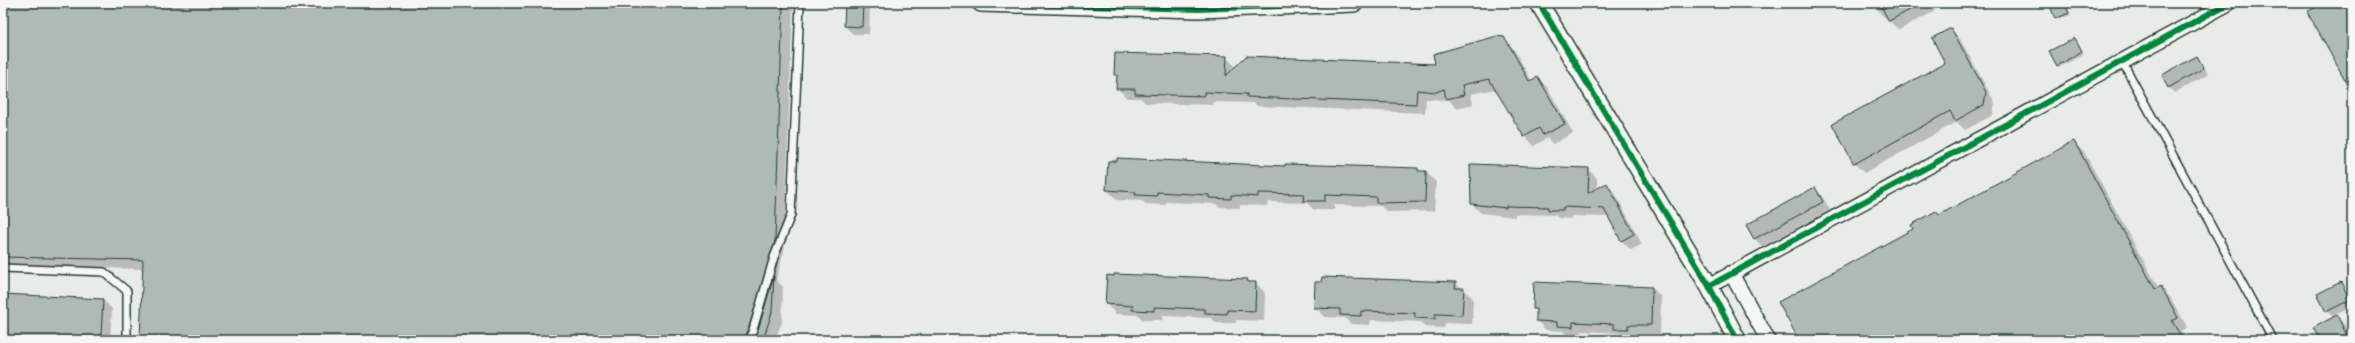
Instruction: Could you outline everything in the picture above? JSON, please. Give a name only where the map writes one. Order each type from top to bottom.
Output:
[{"type":"street","points":[[981,3],[1198,9],[1354,3]]},
{"type":"street","points":[[1539,3],[1709,286],[1737,340]]},
{"type":"street","points":[[1709,286],[2229,3]]},
{"type":"street","points":[[1731,273],[1768,340]]},
{"type":"lane","points":[[750,340],[774,257],[791,215],[800,3]]},
{"type":"lane","points":[[2122,60],[2273,340]]},
{"type":"lane","points":[[3,268],[104,272],[127,291],[127,340]]},
{"type":"building","points":[[3,3],[783,3],[775,241],[745,340],[140,340],[143,260],[3,257]]},
{"type":"building","points":[[845,3],[863,3],[862,27],[844,26]]},
{"type":"building","points":[[1879,3],[1923,3],[1889,21]]},
{"type":"building","points":[[2049,3],[2064,3],[2069,13],[2055,19]]},
{"type":"building","points":[[2324,3],[2352,3],[2352,92],[2307,12]]},
{"type":"building","points":[[1951,28],[1986,92],[1984,105],[1955,121],[1950,111],[1854,164],[1832,124],[1945,63],[1932,38]]},
{"type":"building","points":[[1497,36],[1504,37],[1507,41],[1529,81],[1538,77],[1565,124],[1543,135],[1539,128],[1524,137],[1489,79],[1462,85],[1464,95],[1446,99],[1444,89],[1436,92],[1417,90],[1416,104],[1247,97],[1247,94],[1204,92],[1204,96],[1135,94],[1135,89],[1116,89],[1117,75],[1114,75],[1115,53],[1227,56],[1226,76],[1246,56],[1435,64],[1433,54]]},
{"type":"building","points":[[2075,38],[2082,51],[2057,66],[2049,51]]},
{"type":"building","points":[[2197,56],[2204,68],[2168,88],[2162,75]]},
{"type":"building","points":[[2074,141],[2155,289],[2161,286],[2178,318],[2172,321],[2183,340],[1799,340],[1778,302],[1913,229],[1911,225],[1936,211],[1939,215]]},
{"type":"building","points":[[1117,158],[1285,166],[1285,164],[1418,168],[1418,171],[1426,171],[1425,202],[1376,203],[1376,197],[1325,195],[1325,201],[1303,201],[1304,194],[1258,193],[1258,197],[1231,195],[1231,199],[1209,198],[1209,195],[1157,192],[1157,196],[1135,195],[1136,192],[1106,190],[1108,161],[1117,161]]},
{"type":"building","points":[[1470,164],[1589,168],[1588,193],[1607,183],[1634,234],[1621,241],[1604,209],[1563,207],[1563,210],[1548,210],[1548,207],[1506,206],[1506,208],[1471,204]]},
{"type":"building","points":[[1815,187],[1823,202],[1754,239],[1746,225]]},
{"type":"building","points":[[1114,274],[1248,279],[1247,282],[1256,282],[1255,311],[1227,310],[1227,314],[1205,313],[1205,309],[1154,307],[1154,311],[1132,310],[1133,306],[1105,304],[1107,275],[1114,276]]},
{"type":"building","points":[[774,276],[772,312],[763,340],[755,340]]},
{"type":"building","points":[[1322,277],[1456,282],[1455,288],[1464,288],[1462,315],[1435,314],[1435,319],[1415,318],[1415,313],[1361,311],[1361,316],[1340,315],[1340,309],[1314,308],[1315,282],[1321,282]]},
{"type":"building","points":[[1534,282],[1652,287],[1651,325],[1628,325],[1628,329],[1614,329],[1614,324],[1573,322],[1573,327],[1557,326],[1557,322],[1536,321],[1536,309],[1533,309]]},
{"type":"building","points":[[2341,282],[2350,300],[2326,312],[2317,294]]},
{"type":"building","points":[[3,294],[103,299],[101,336],[99,336],[99,340],[3,340]]},
{"type":"building","points":[[2337,315],[2349,340],[2320,340],[2313,328]]},
{"type":"cycle path","points":[[981,3],[1198,9],[1354,3]]},
{"type":"cycle path","points":[[1539,3],[1709,286],[1737,340]]},
{"type":"cycle path","points":[[1709,286],[2229,3]]}]
